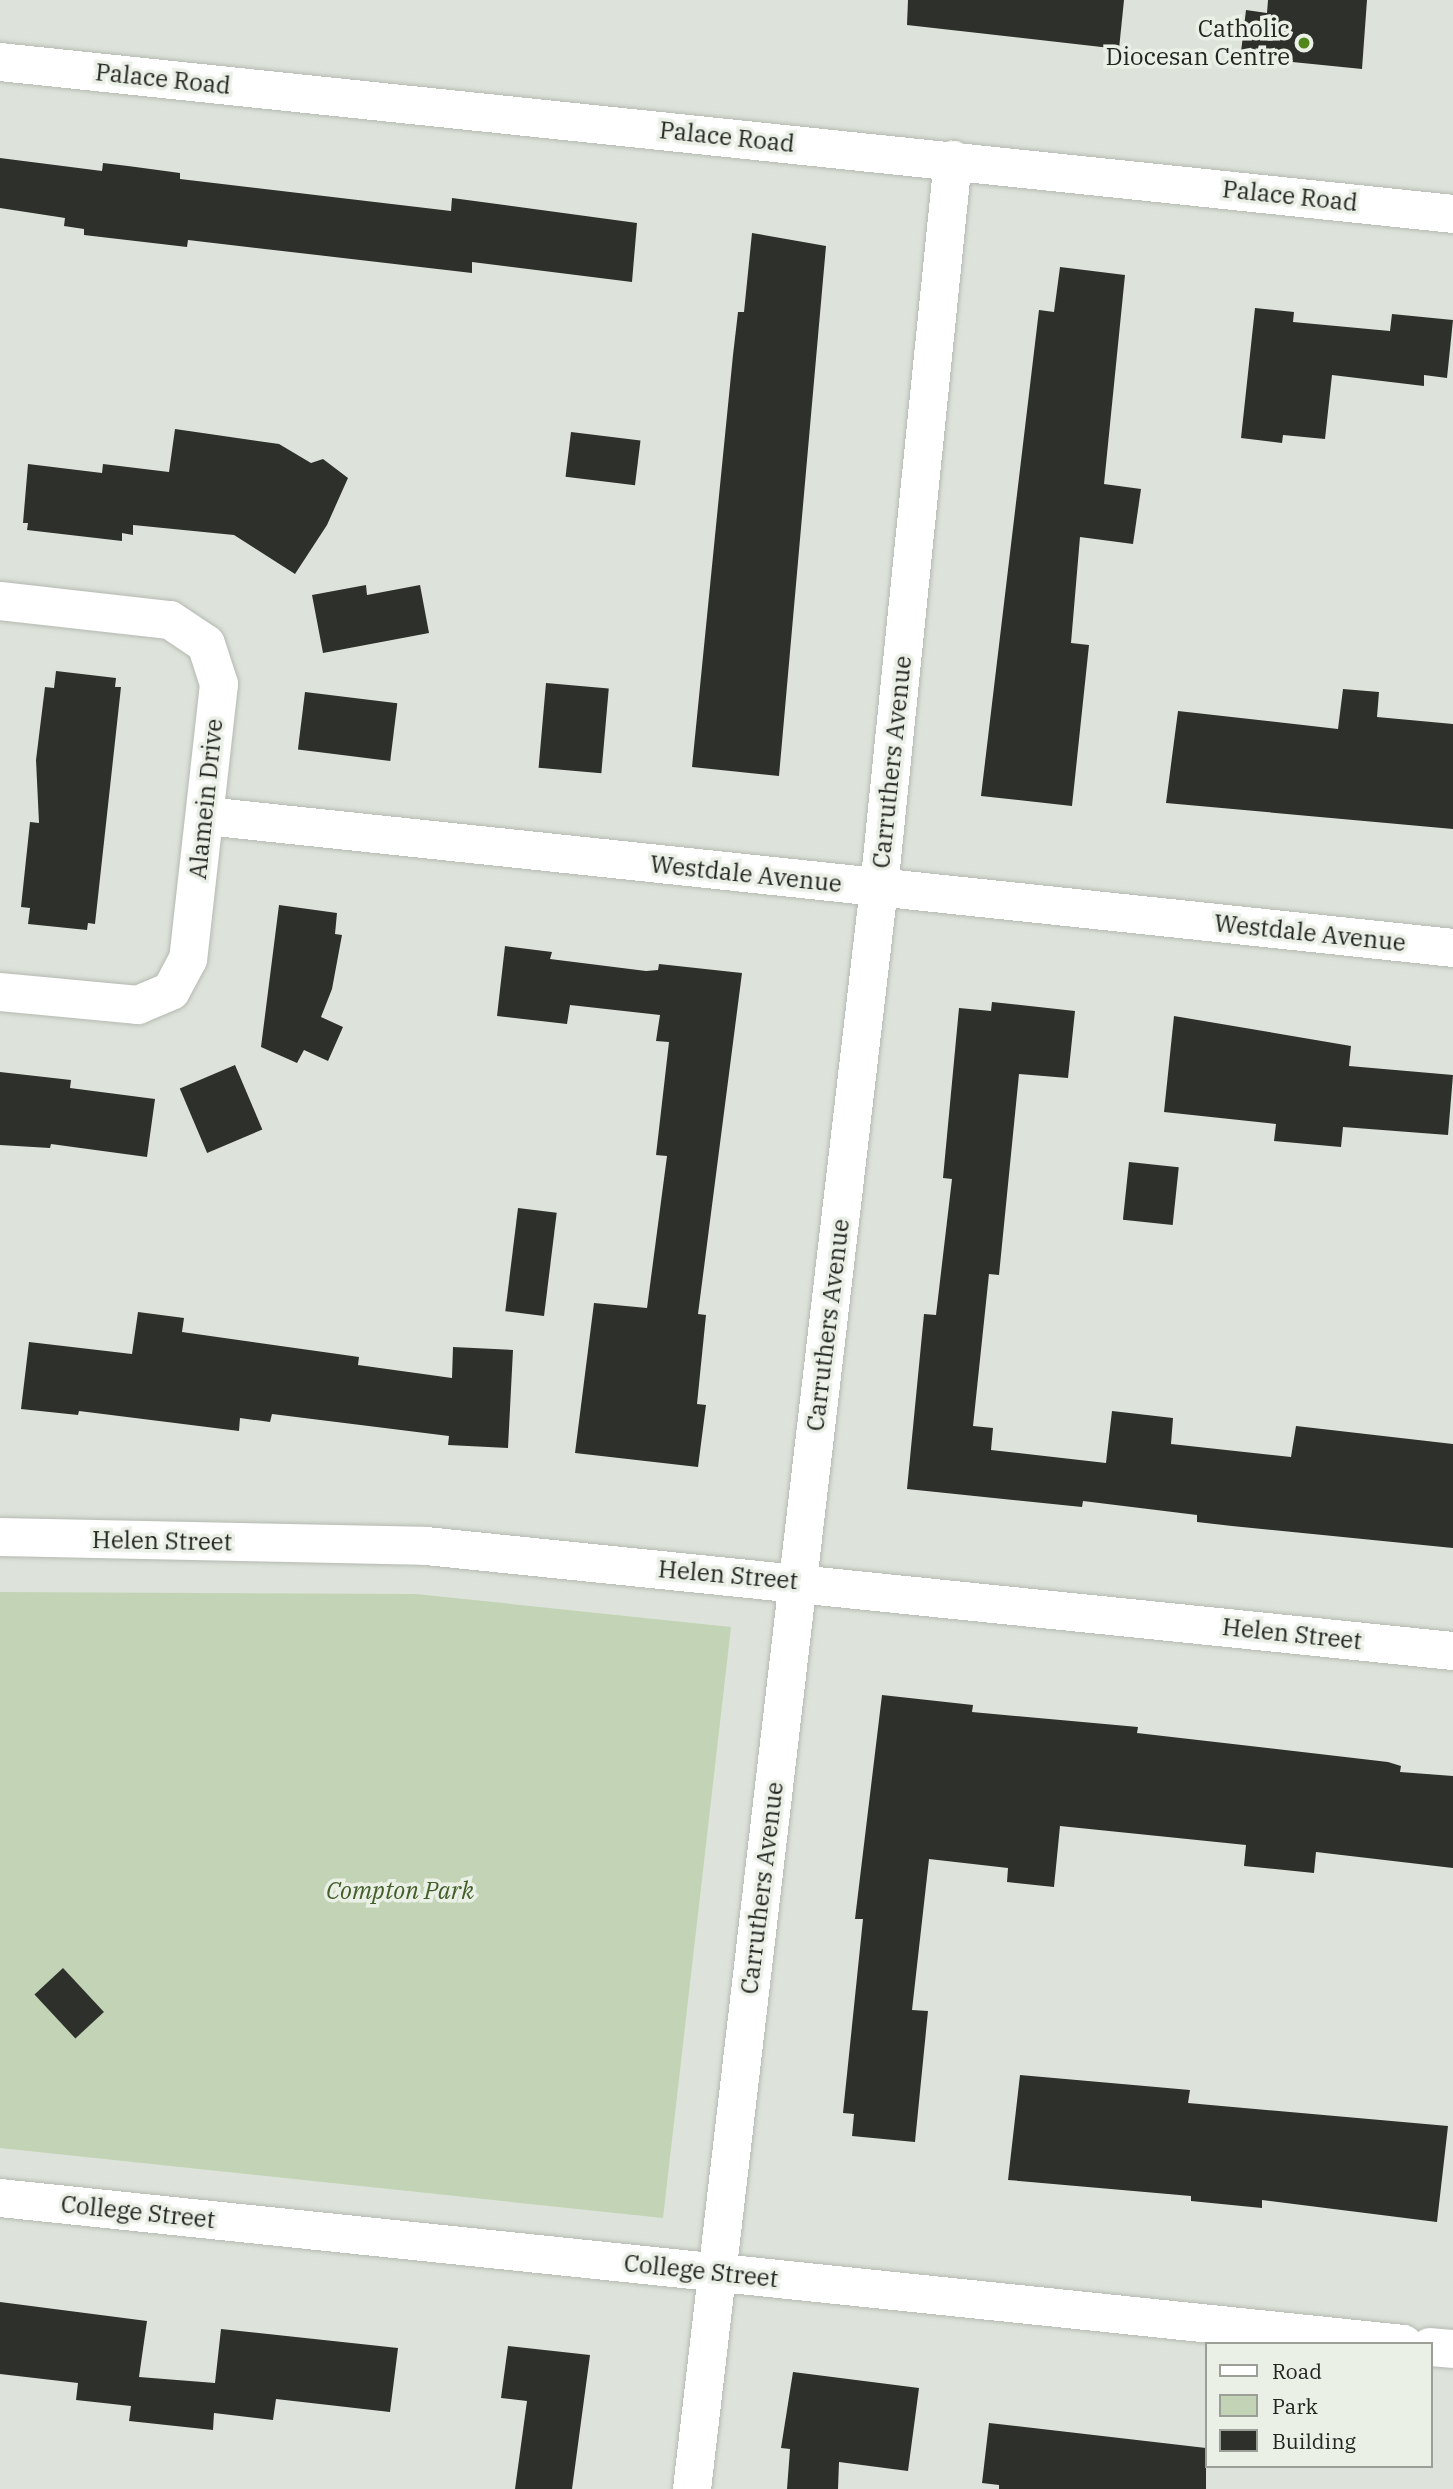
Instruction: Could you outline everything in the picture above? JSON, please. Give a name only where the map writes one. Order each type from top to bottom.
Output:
[{"type":"street","name":"Palace Road","points":[[0,62],[1453,214]]},
{"type":"street","name":"Carruthers Avenue","points":[[692,2489],[879,888],[953,160]]},
{"type":"street","name":"Alamein Drive","points":[[0,601],[170,620],[206,644],[219,684],[188,959],[171,991],[138,1005],[0,992]]},
{"type":"street","name":"Westdale Avenue","points":[[206,816],[1453,948]]},
{"type":"street","name":"Helen Street","points":[[0,1537],[426,1546],[797,1581],[1453,1651]]},
{"type":"street","name":"College Street","points":[[0,2198],[1384,2342]]},
{"type":"street","points":[[1432,2347],[1453,2349]]},
{"type":"green space","name":"Compton Park","points":[[0,1592],[416,1594],[731,1627],[663,2218],[0,2148]]},
{"type":"building","points":[[908,0],[1124,0],[1119,49],[907,25]]},
{"type":"building","name":"Catholic Diocesan Centre","points":[[1268,0],[1367,0],[1362,69],[1262,59],[1262,54],[1241,52],[1246,10],[1267,13]]},
{"type":"building","points":[[0,158],[102,171],[103,163],[180,173],[180,179],[451,211],[452,198],[637,223],[632,282],[472,262],[472,273],[188,240],[187,247],[84,235],[84,229],[64,226],[65,218],[0,208]]},
{"type":"building","points":[[752,233],[826,246],[779,776],[692,767],[733,355],[738,312],[744,312]]},
{"type":"building","points":[[1060,267],[1125,275],[1104,484],[1141,489],[1133,544],[1080,537],[1071,643],[1089,645],[1072,806],[981,796],[1039,310],[1054,312]]},
{"type":"building","points":[[1255,308],[1294,312],[1293,322],[1390,331],[1392,314],[1453,320],[1447,378],[1424,375],[1424,386],[1332,375],[1325,439],[1283,435],[1282,443],[1241,438]]},
{"type":"building","points":[[175,429],[279,444],[311,463],[323,459],[348,478],[327,525],[295,574],[234,535],[133,525],[133,535],[122,533],[122,541],[27,530],[28,523],[23,523],[28,464],[102,473],[103,464],[169,472]]},
{"type":"building","points":[[571,432],[640,441],[635,485],[566,477]]},
{"type":"building","points":[[366,585],[367,595],[420,585],[429,633],[323,653],[312,595]]},
{"type":"building","points":[[56,671],[116,678],[115,687],[121,687],[95,924],[88,923],[87,930],[28,924],[30,908],[21,907],[30,822],[39,823],[36,760],[45,687],[54,688]]},
{"type":"building","points":[[546,683],[609,688],[601,773],[539,768]]},
{"type":"building","points":[[1343,689],[1379,692],[1377,717],[1453,724],[1453,829],[1166,803],[1178,711],[1338,729]]},
{"type":"building","points":[[305,692],[397,703],[390,761],[298,750]]},
{"type":"building","points":[[279,905],[337,913],[335,934],[342,935],[332,989],[321,1017],[343,1027],[328,1061],[304,1050],[297,1063],[261,1047]]},
{"type":"building","points":[[505,946],[552,952],[550,959],[646,971],[658,970],[659,964],[742,973],[698,1314],[706,1315],[697,1404],[706,1405],[698,1467],[575,1453],[594,1303],[647,1308],[667,1156],[656,1155],[669,1042],[656,1041],[660,1015],[570,1005],[567,1024],[497,1016]]},
{"type":"building","points":[[992,1002],[1075,1011],[1068,1078],[1019,1074],[999,1275],[989,1274],[973,1426],[993,1428],[991,1450],[1106,1463],[1112,1411],[1173,1418],[1171,1444],[1291,1457],[1296,1426],[1453,1444],[1453,1548],[1197,1522],[1197,1515],[1083,1501],[1082,1507],[907,1489],[924,1314],[936,1315],[952,1179],[943,1178],[959,1008],[991,1011]]},
{"type":"building","points":[[1174,1016],[1351,1046],[1349,1066],[1453,1075],[1448,1135],[1343,1127],[1341,1147],[1274,1141],[1276,1124],[1164,1112]]},
{"type":"building","points":[[235,1065],[262,1129],[207,1153],[180,1088]]},
{"type":"building","points":[[0,1072],[71,1080],[70,1088],[155,1099],[147,1157],[51,1144],[50,1148],[0,1145]]},
{"type":"building","points":[[1129,1162],[1179,1167],[1173,1225],[1123,1220]]},
{"type":"building","points":[[518,1208],[557,1213],[544,1316],[505,1311]]},
{"type":"building","points":[[138,1312],[184,1318],[182,1332],[359,1357],[358,1365],[452,1378],[453,1347],[513,1350],[508,1448],[448,1445],[449,1436],[272,1414],[270,1422],[240,1418],[239,1431],[79,1411],[78,1415],[21,1409],[29,1342],[132,1354]]},
{"type":"building","points":[[882,1695],[973,1705],[972,1712],[1138,1727],[1137,1733],[1388,1762],[1401,1766],[1400,1772],[1453,1776],[1453,1868],[1316,1852],[1314,1873],[1244,1866],[1246,1845],[1060,1826],[1054,1887],[1007,1882],[1008,1868],[929,1859],[912,2010],[928,2011],[915,2142],[852,2136],[854,2114],[843,2113],[863,1919],[855,1919]]},
{"type":"building","points":[[63,1968],[104,2012],[75,2038],[34,1995]]},
{"type":"building","points":[[1020,2075],[1190,2090],[1188,2103],[1448,2126],[1437,2222],[1262,2200],[1262,2208],[1191,2201],[1191,2196],[1008,2180]]},
{"type":"building","points":[[0,2302],[147,2321],[139,2377],[215,2383],[221,2329],[398,2348],[390,2412],[276,2399],[273,2420],[214,2413],[213,2430],[129,2421],[131,2406],[76,2400],[78,2383],[0,2374]]},
{"type":"building","points":[[508,2346],[590,2355],[572,2489],[515,2489],[527,2401],[501,2398]]},
{"type":"building","points":[[793,2372],[919,2388],[908,2471],[839,2462],[838,2489],[787,2489],[790,2449],[781,2448]]},
{"type":"building","points":[[989,2423],[1204,2448],[1206,2489],[999,2489],[999,2485],[982,2483]]},
{"type":"place","name":"Catholic Diocesan Centre","points":[[1304,43]]}]
